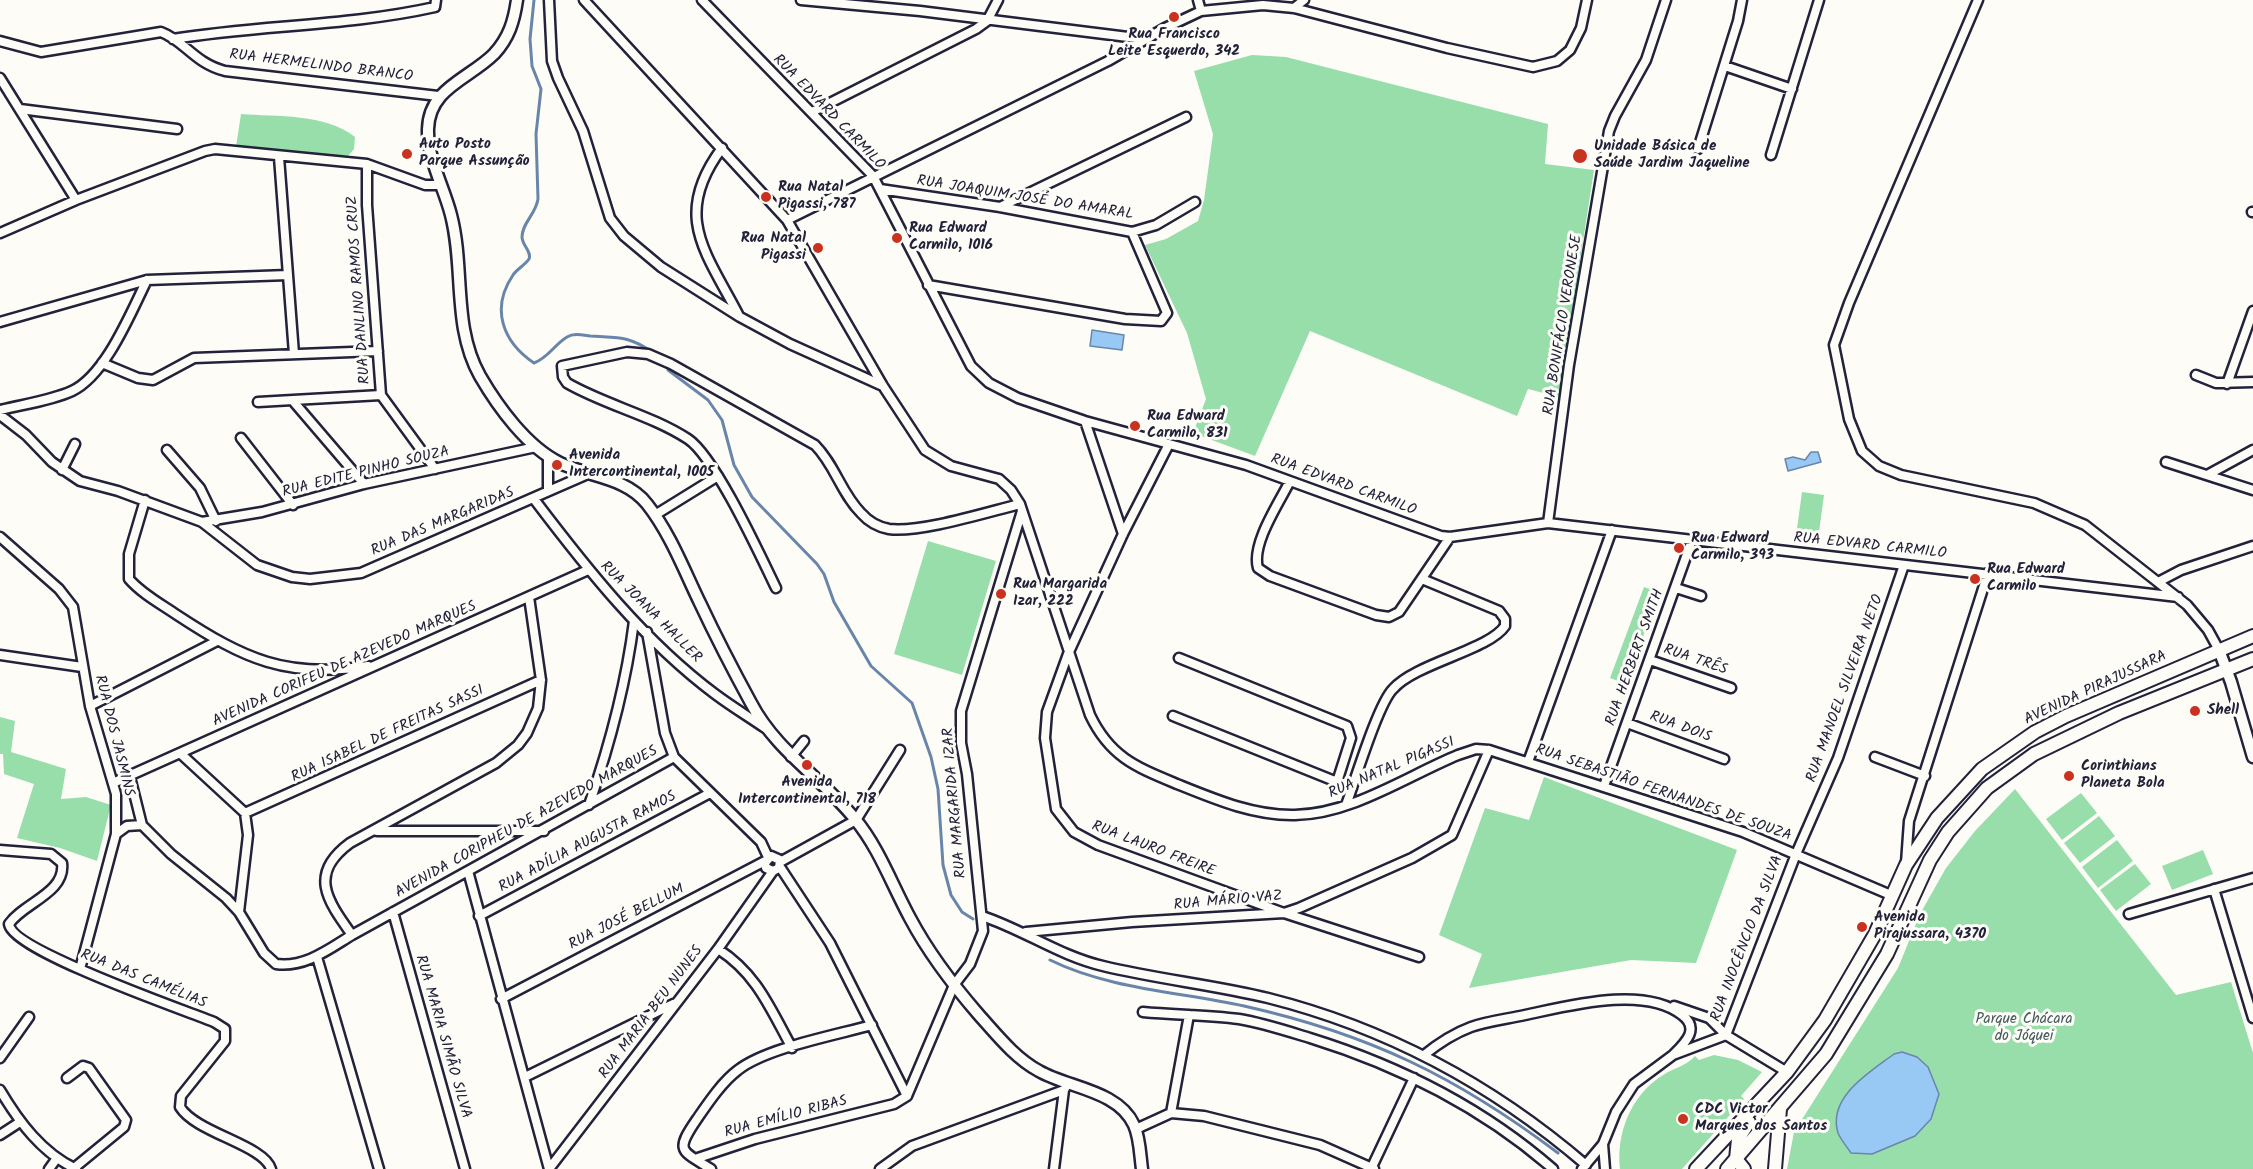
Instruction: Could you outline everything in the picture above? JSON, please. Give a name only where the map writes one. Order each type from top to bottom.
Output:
[{"type":"main road","name":"AVENIDA PIRAJUSSARA","points":[[1696,1169],[1787,1072],[1825,1020],[1875,934],[1906,865],[1937,818],[1982,769],[2035,732],[2066,716],[2253,636]]},
{"type":"main road","points":[[2034,754],[2119,714],[2253,659]]},
{"type":"main road","points":[[1732,1164],[1826,1054],[1866,992],[1887,954],[1920,879],[1948,832],[1987,788],[2053,739],[2074,728],[2072,718],[2066,716]]},
{"type":"main road","points":[[1732,1164],[1740,1134],[1787,1072]]},
{"type":"main road","points":[[1775,1169],[1780,1109]]},
{"type":"main road","points":[[1732,1164],[1744,1169]]},
{"type":"street","points":[[517,0],[513,23],[506,38],[494,54],[438,96],[430,112],[428,139],[452,218],[461,320],[473,362],[490,392],[536,447],[548,456],[575,469],[628,488],[644,500],[655,515],[766,728],[791,757],[856,820],[876,851],[918,933],[954,985],[1019,1057],[1065,1087],[1111,1101],[1125,1112],[1136,1129],[1142,1169]]},
{"type":"street","points":[[549,0],[552,61],[564,93],[583,131],[610,218],[624,236],[661,267],[740,317],[790,344],[883,386]]},
{"type":"street","name":"RUA NATAL PIGASSI","points":[[584,0],[787,220],[883,386],[925,450],[951,465],[999,479],[1011,490],[1021,507],[1090,715],[1102,736],[1116,753],[1142,769],[1216,800],[1265,813],[1295,815],[1346,805],[1458,755],[1476,750],[1489,750]]},
{"type":"street","name":"RUA EDVARD CARMILO","points":[[702,0],[873,176],[971,366],[982,378],[1018,398],[1085,421],[1237,462],[1408,525],[1450,537],[1548,523],[2178,597]]},
{"type":"street","points":[[801,0],[1144,39]]},
{"type":"street","points":[[812,112],[956,40],[987,21],[998,0]]},
{"type":"street","points":[[1198,0],[1201,11]]},
{"type":"street","points":[[1294,8],[1304,0]]},
{"type":"street","name":"RUA BONIFÁCIO VERONESE","points":[[1548,523],[1569,365],[1609,131],[1614,116],[1646,60],[1666,0]]},
{"type":"street","points":[[1698,149],[1725,66],[1742,0]]},
{"type":"street","points":[[1771,155],[1819,0]]},
{"type":"street","points":[[1978,0],[1849,303],[1834,345],[1849,419],[1862,451],[1879,466],[1901,475],[2034,503],[2085,525],[2160,581],[2198,617],[2219,650],[2253,757]]},
{"type":"street","points":[[787,220],[1108,61],[1144,39],[1201,11],[1263,5],[1294,8],[1447,48],[1533,67],[1557,61],[1570,50],[1581,28],[1585,1]]},
{"type":"street","points":[[0,40],[28,51],[41,52],[149,32],[161,32],[173,39],[239,30],[389,16],[436,3]]},
{"type":"street","name":"RUA HERMELINDO BRANCO","points":[[173,39],[200,60],[225,71],[438,96]]},
{"type":"street","points":[[1725,66],[1792,89]]},
{"type":"street","points":[[0,78],[76,200]]},
{"type":"street","points":[[21,109],[177,129]]},
{"type":"street","points":[[1000,207],[1186,117]]},
{"type":"street","points":[[722,148],[704,177],[695,204],[695,216],[709,258],[740,317]]},
{"type":"street","points":[[0,232],[205,150],[215,149],[367,164],[425,185],[441,185]]},
{"type":"street","points":[[279,156],[294,354]]},
{"type":"street","name":"RUA DANLINO RAMOS CRUZ","points":[[367,164],[367,206],[381,394],[435,469]]},
{"type":"street","name":"RUA JOAQUIM JOSÉ DO AMARAL","points":[[880,189],[1000,207],[1132,232],[1156,225],[1195,202]]},
{"type":"street","points":[[928,285],[1125,319],[1161,321],[1167,313],[1132,232]]},
{"type":"street","points":[[0,322],[147,280],[288,275]]},
{"type":"street","points":[[0,410],[74,390],[102,363],[147,280]]},
{"type":"street","points":[[2227,384],[2253,311]]},
{"type":"street","points":[[102,363],[138,378],[153,381],[194,358],[378,351]]},
{"type":"street","points":[[776,588],[717,476],[697,447],[687,438],[567,382],[561,373],[564,365],[627,352],[648,354],[671,364],[815,445],[833,465],[843,488],[861,513],[868,520],[888,529],[958,520],[1021,507]]},
{"type":"street","points":[[2196,375],[2207,381],[2227,384],[2253,382]]},
{"type":"street","points":[[258,402],[381,394]]},
{"type":"street","points":[[293,401],[364,484]]},
{"type":"street","name":"RUA DAS MARGARIDAS","points":[[0,415],[62,470],[88,485],[145,500],[202,522],[236,550],[266,568],[292,577],[333,578],[361,573],[590,473]]},
{"type":"street","points":[[1085,421],[1123,534]]},
{"type":"street","points":[[241,438],[293,505]]},
{"type":"street","points":[[62,470],[75,444]]},
{"type":"street","name":"RUA LAURO FREIRE","points":[[1169,444],[1123,534],[1068,654],[1047,712],[1045,731],[1056,808],[1067,825],[1082,837],[1098,845],[1284,913],[1419,957]]},
{"type":"street","name":"RUA EDITE PINHO SOUZA","points":[[202,522],[293,505],[364,484],[536,447]]},
{"type":"street","points":[[167,450],[200,488],[216,521]]},
{"type":"street","points":[[2209,474],[2253,450]]},
{"type":"street","points":[[548,456],[548,491]]},
{"type":"street","points":[[2166,462],[2253,490]]},
{"type":"street","points":[[567,484],[575,469]]},
{"type":"street","points":[[655,515],[717,476]]},
{"type":"street","points":[[1290,481],[1260,542],[1256,562],[1263,572],[1384,617],[1398,612],[1450,537]]},
{"type":"street","name":"RUA JOANA HALLER","points":[[534,499],[588,570],[634,621],[716,694],[766,728]]},
{"type":"street","points":[[145,500],[129,554],[129,579],[145,593],[218,641],[260,660],[294,669],[332,672],[380,664]]},
{"type":"street","name":"RUA MARGARIDA IZAR","points":[[907,1096],[954,985],[970,964],[983,931],[967,774],[961,743],[961,711],[1021,507]]},
{"type":"street","points":[[1528,762],[1612,530]]},
{"type":"street","name":"RUA DOS JASMINS","points":[[0,537],[68,598],[75,616],[90,706],[118,804],[116,834],[80,969]]},
{"type":"street","name":"RUA HERBERT SMITH","points":[[1604,786],[1692,540]]},
{"type":"street","points":[[2160,581],[2181,570],[2253,546]]},
{"type":"street","name":"RUA MANOEL SILVEIRA NETO","points":[[1796,854],[1856,709],[1904,565]]},
{"type":"street","name":"AVENIDA CORIFEU DE AZEVEDO MARQUES","points":[[113,783],[588,570]]},
{"type":"street","points":[[1906,865],[1907,831],[1988,573]]},
{"type":"street","points":[[1346,805],[1394,688],[1432,665],[1494,636],[1505,626],[1505,619],[1499,611],[1422,579]]},
{"type":"street","points":[[1676,588],[1701,596]]},
{"type":"street","points":[[352,935],[326,893],[326,871],[336,854],[508,754],[518,745],[533,722],[538,708],[541,680],[529,597]]},
{"type":"street","points":[[589,805],[616,722],[634,621]]},
{"type":"street","name":"AVENIDA CORIPHEU DE AZEVEDO MARQUES","points":[[238,912],[264,953],[276,964],[293,964],[317,957],[393,912],[544,831],[674,757],[659,704],[646,632]]},
{"type":"street","points":[[90,706],[218,641]]},
{"type":"street","points":[[0,655],[82,667]]},
{"type":"street","points":[[1179,657],[1347,726],[1351,738],[1337,782]]},
{"type":"street","name":"RUA TRÊS","points":[[1650,660],[1731,688]]},
{"type":"street","name":"RUA ISABEL DE FREITAS SASSI","points":[[245,813],[541,680]]},
{"type":"street","points":[[1173,716],[1352,788]]},
{"type":"street","name":"RUA DOIS","points":[[1627,723],[1724,759]]},
{"type":"street","points":[[791,757],[804,741]]},
{"type":"street","points":[[856,820],[900,750]]},
{"type":"street","name":"RUA SEBASTIÃO FERNANDES DE SOUZA","points":[[1489,750],[1743,832],[1893,896]]},
{"type":"street","name":"RUA MÁRIO VAZ","points":[[1026,932],[1132,922],[1284,913],[1412,858],[1452,835],[1489,750]]},
{"type":"street","points":[[181,754],[245,813],[248,835],[238,912]]},
{"type":"street","points":[[674,757],[761,843],[767,859],[766,868],[778,867]]},
{"type":"street","points":[[1875,757],[1925,776]]},
{"type":"street","points":[[130,777],[142,825],[238,912]]},
{"type":"street","name":"RUA ADÍLIA AUGUSTA RAMOS","points":[[479,916],[710,793]]},
{"type":"street","name":"RUA MARIA BEU NUNES","points":[[549,1169],[778,867],[856,820]]},
{"type":"street","points":[[116,834],[127,826],[142,825]]},
{"type":"street","points":[[374,831],[544,831]]},
{"type":"street","name":"RUA DAS CAMÉLIAS","points":[[0,850],[51,854],[61,860],[63,867],[61,878],[55,885],[4,927],[43,953],[214,1022],[225,1029],[225,1041],[181,1096],[180,1107],[192,1119],[261,1156],[271,1169]]},
{"type":"street","name":"RUA INOCÊNCIO DA SILVA","points":[[1726,1035],[1796,854]]},
{"type":"street","points":[[767,859],[776,856],[778,867],[830,943],[907,1096]]},
{"type":"street","name":"RUA JOSÉ BELLUM","points":[[501,999],[767,859]]},
{"type":"street","points":[[468,872],[549,1169]]},
{"type":"street","points":[[2129,914],[2253,878]]},
{"type":"street","points":[[2214,889],[2253,1018]]},
{"type":"street","name":"RUA MARIA SIMÃO SILVA","points":[[393,912],[465,1169]]},
{"type":"street","points":[[982,916],[1026,932],[1060,951],[1102,966],[1235,991],[1312,1010],[1348,1022],[1424,1055],[1463,1075],[1520,1111],[1584,1167],[1603,1144],[1625,1095],[1646,1073],[1673,1055],[1726,1035]]},
{"type":"street","points":[[718,949],[744,968],[756,982],[792,1048]]},
{"type":"street","points":[[317,957],[379,1169]]},
{"type":"street","points":[[1424,1055],[1448,1036],[1473,1027],[1600,1001],[1642,1001],[1665,1004],[1702,1015],[1716,1024],[1726,1035],[1787,1072]]},
{"type":"street","points":[[525,1077],[675,1003]]},
{"type":"street","points":[[1665,1004],[1685,1017],[1691,1028],[1688,1039],[1673,1055]]},
{"type":"street","points":[[1143,1012],[1240,1020],[1282,1029],[1361,1054],[1414,1078],[1481,1116],[1552,1169]]},
{"type":"street","points":[[1171,1113],[1189,1015]]},
{"type":"street","points":[[0,1058],[28,1017]]},
{"type":"street","points":[[711,1169],[694,1159],[684,1149],[682,1140],[700,1114],[738,1069],[763,1057],[872,1025]]},
{"type":"street","points":[[0,1090],[20,1122],[57,1158],[75,1169],[124,1127],[126,1120],[89,1068],[83,1066],[67,1078]]},
{"type":"street","points":[[1136,1129],[1171,1113],[1204,1116],[1289,1136],[1335,1150],[1372,1168],[1414,1078]]},
{"type":"street","points":[[880,1169],[912,1146],[1065,1087]]},
{"type":"street","points":[[1054,1169],[1065,1087]]},
{"type":"street","name":"RUA EMÍLIO RIBAS","points":[[694,1159],[755,1139],[894,1104],[907,1096]]},
{"type":"street","points":[[0,1135],[20,1122]]},
{"type":"street","points":[[1603,1144],[1605,1169]]},
{"type":"street","points":[[49,1169],[57,1158]]},
{"type":"green space","points":[[1252,55],[1286,57],[1548,124],[1545,164],[1594,170],[1559,397],[1528,389],[1517,416],[1310,331],[1255,456],[1193,433],[1206,399],[1187,333],[1145,245],[1166,239],[1198,221],[1204,200],[1213,134],[1194,71]]},
{"type":"green space","points":[[241,114],[300,118],[330,124],[355,137],[354,149],[348,156],[236,147]]},
{"type":"green space","points":[[1802,492],[1824,495],[1819,532],[1797,529]]},
{"type":"green space","points":[[928,541],[996,561],[962,675],[894,654]]},
{"type":"green space","points":[[1644,587],[1659,592],[1626,684],[1610,678]]},
{"type":"green space","points":[[0,717],[15,721],[11,752],[66,769],[61,799],[86,797],[111,805],[97,861],[60,848],[17,838],[34,784],[4,774],[3,754],[0,754]]},
{"type":"green space","points":[[1544,777],[1737,850],[1696,963],[1631,960],[1469,988],[1482,954],[1439,935],[1485,808],[1529,820]]},
{"type":"green space","name":"Parque Chácara do Jóquei","points":[[2015,789],[2176,995],[2231,982],[2253,1053],[2253,1169],[1787,1169],[1794,1132],[1898,968],[1920,914],[1946,868],[1975,831]]},
{"type":"green space","points":[[2081,793],[2097,813],[2062,840],[2046,819]]},
{"type":"green space","points":[[2099,816],[2115,836],[2080,863],[2064,843]]},
{"type":"green space","points":[[2117,840],[2133,861],[2098,888],[2082,867]]},
{"type":"green space","points":[[2203,850],[2213,874],[2172,890],[2162,866]]},
{"type":"green space","points":[[2135,864],[2151,884],[2116,911],[2100,890]]},
{"type":"green space","name":"CDC Victor Marques dos Santos","points":[[1714,1055],[1738,1060],[1762,1072],[1741,1096],[1744,1099],[1682,1169],[1620,1169],[1619,1155],[1623,1129],[1634,1104],[1642,1093],[1663,1075],[1684,1065],[1695,1056],[1699,1060]]},
{"type":"water","points":[[1092,330],[1124,335],[1122,350],[1090,346]]},
{"type":"water","points":[[1811,452],[1818,452],[1821,462],[1788,471],[1785,459],[1793,457],[1805,460]]},
{"type":"water","points":[[1902,1052],[1917,1057],[1928,1067],[1939,1094],[1931,1119],[1915,1136],[1872,1154],[1851,1153],[1838,1133],[1836,1120],[1839,1108],[1845,1097],[1863,1077],[1894,1054]]},
{"type":"waterway","points":[[534,0],[530,39],[532,66],[541,89],[536,134],[538,199],[522,237],[530,256],[506,288],[502,300],[503,324],[514,345],[534,363],[567,337],[575,335],[622,338],[652,352]]},
{"type":"waterway","points":[[668,370],[708,400],[722,420],[734,465],[752,497],[817,564],[824,574],[834,602],[871,666],[912,703],[931,757],[938,789],[943,865],[951,895],[962,912],[973,919]]},
{"type":"waterway","points":[[1050,960],[1073,970],[1120,984],[1220,1001],[1289,1017],[1372,1045],[1447,1080],[1521,1126],[1558,1153]]},
{"type":"place","name":"Rua Francisco Leite Esquerdo, 342","points":[[1174,17]]},
{"type":"place","name":"Auto Posto Parque Assunção","points":[[407,154]]},
{"type":"place","name":"Unidade Básica de Saúde Jardim Jaqueline","points":[[1580,156]]},
{"type":"place","name":"Rua Natal Pigassi, 787","points":[[766,197]]},
{"type":"place","name":"Rua Edward Carmilo, 1016","points":[[897,238]]},
{"type":"place","name":"Rua Natal Pigassi","points":[[818,248]]},
{"type":"place","name":"Rua Edward Carmilo, 831","points":[[1135,426]]},
{"type":"place","name":"Avenida Intercontinental, 1005","points":[[557,465]]},
{"type":"place","name":"Rua Edward Carmilo, 393","points":[[1679,548]]},
{"type":"place","name":"Rua Edward Carmilo","points":[[1975,579]]},
{"type":"place","name":"Rua Margarida Izar, 222","points":[[1001,594]]},
{"type":"place","name":"Shell","points":[[2195,711]]},
{"type":"place","name":"Avenida Intercontinental, 718","points":[[807,765]]},
{"type":"place","name":"Corinthians Planeta Bola","points":[[2069,776]]},
{"type":"place","name":"Avenida Pirajussara, 4370","points":[[1862,927]]},
{"type":"place","name":"CDC Victor Marques dos Santos","points":[[1683,1119]]}]
